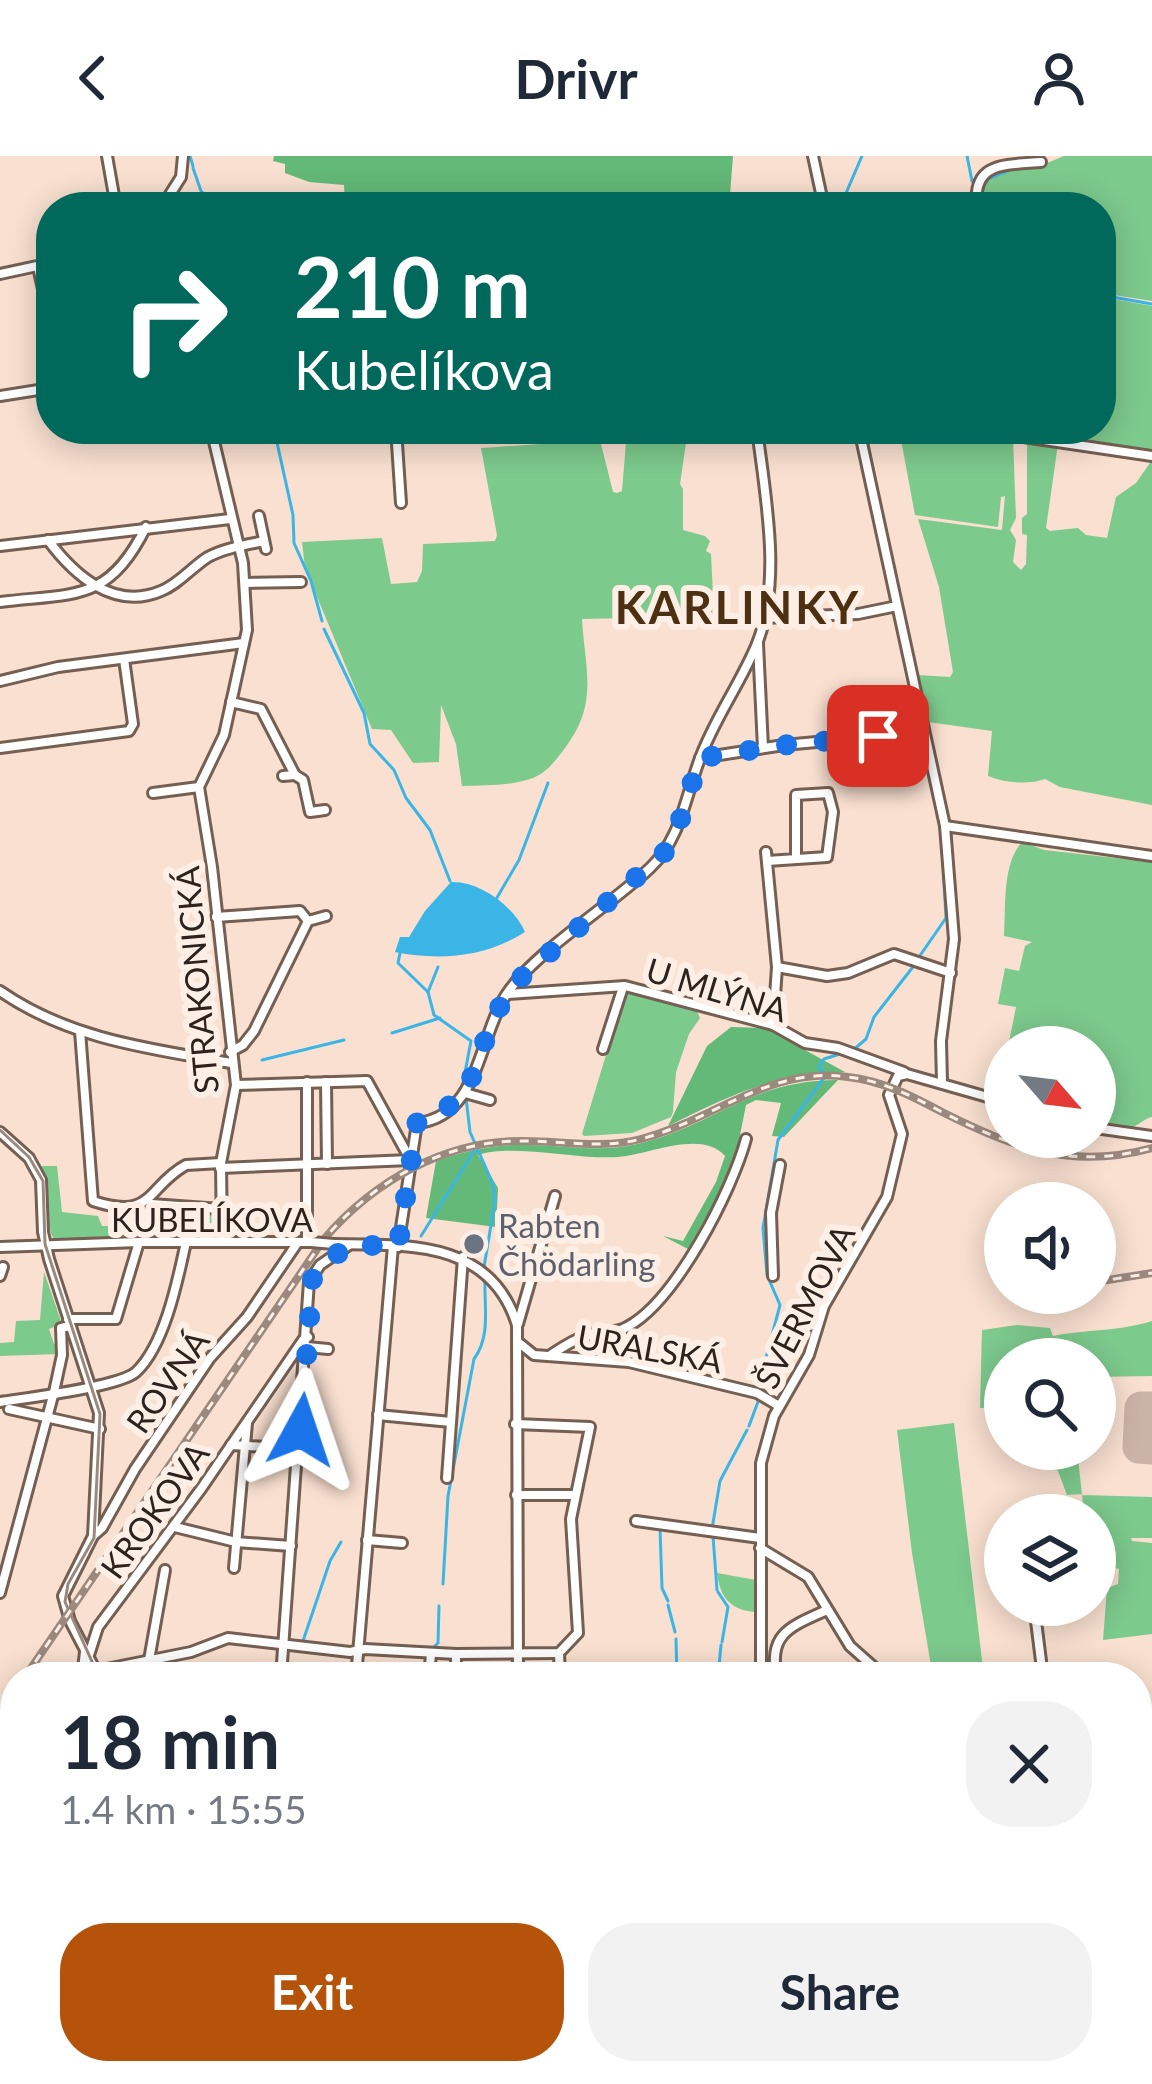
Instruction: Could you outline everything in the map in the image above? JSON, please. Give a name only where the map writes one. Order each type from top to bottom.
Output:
[{"type":"street","points":[[107,156],[113,192]]},
{"type":"street","points":[[172,192],[181,177],[183,156]]},
{"type":"street","points":[[813,156],[820,192]]},
{"type":"street","points":[[976,192],[981,176],[1008,164],[1040,162]]},
{"type":"street","points":[[0,274],[36,267]]},
{"type":"street","points":[[0,396],[36,390]]},
{"type":"street","points":[[153,793],[199,787],[224,735],[247,630],[238,547],[214,444]]},
{"type":"street","points":[[397,444],[401,503]]},
{"type":"street","points":[[759,444],[772,544],[758,643],[763,748]]},
{"type":"street","points":[[862,444],[945,826],[953,939],[941,1041],[942,1084]]},
{"type":"street","points":[[1071,444],[1152,456]]},
{"type":"street","points":[[0,602],[97,588],[136,596],[163,591],[205,559],[238,547],[265,545],[259,516]]},
{"type":"street","points":[[0,545],[230,519]]},
{"type":"street","points":[[97,588],[127,561],[146,527]]},
{"type":"street","points":[[48,540],[78,575],[97,588]]},
{"type":"street","points":[[244,583],[301,582]]},
{"type":"street","points":[[763,618],[858,614],[897,606]]},
{"type":"street","points":[[0,681],[58,667],[244,643]]},
{"type":"street","points":[[357,1662],[395,1246],[417,1123],[432,1121],[462,1096],[506,994],[664,853],[678,827],[700,758],[758,643]]},
{"type":"street","points":[[0,748],[129,731],[133,724],[124,658]]},
{"type":"street","points":[[231,702],[261,709],[295,775],[303,780],[310,812],[325,810]]},
{"type":"street","points":[[700,758],[924,732]]},
{"type":"street","points":[[283,776],[295,775]]},
{"type":"street","name":"STRAKONICKÁ","points":[[199,787],[236,1085],[221,1166],[222,1242]]},
{"type":"street","points":[[772,1025],[777,967],[766,856],[796,860],[830,857],[832,796],[824,792],[793,795],[796,860]]},
{"type":"street","points":[[945,826],[1152,856]]},
{"type":"street","points":[[216,917],[300,911],[308,922],[254,1031],[230,1052]]},
{"type":"street","points":[[308,922],[326,916]]},
{"type":"street","points":[[777,967],[827,976],[848,974],[894,954],[951,974]]},
{"type":"street","points":[[603,1048],[623,986]]},
{"type":"street","name":"U MLÝNA","points":[[506,994],[623,986],[772,1025],[805,1043],[851,1052],[907,1074]]},
{"type":"street","points":[[0,991],[80,1031],[231,1064]]},
{"type":"street","points":[[80,1031],[94,1202],[136,1207],[146,1203],[178,1169],[193,1163],[410,1160]]},
{"type":"street","points":[[907,1074],[984,1096]]},
{"type":"street","name":"ŠVERMOVA","points":[[761,1662],[760,1468],[779,1406],[809,1355],[824,1306],[887,1197],[902,1134],[889,1090],[898,1076],[907,1074]]},
{"type":"street","points":[[236,1085],[367,1081],[410,1160]]},
{"type":"street","points":[[305,1242],[307,1082]]},
{"type":"street","points":[[326,1082],[327,1164]]},
{"type":"street","points":[[462,1096],[490,1100]]},
{"type":"street","points":[[1116,1131],[1152,1136]]},
{"type":"street","points":[[0,1132],[39,1173],[45,1244],[63,1285],[68,1319],[91,1386],[100,1429],[93,1536]]},
{"type":"street","points":[[549,1356],[598,1332],[620,1331],[649,1313],[670,1288],[715,1212],[738,1169],[746,1139]]},
{"type":"street","points":[[773,1276],[771,1213],[780,1165]]},
{"type":"street","points":[[517,1325],[555,1196]]},
{"type":"street","points":[[151,1204],[221,1209]]},
{"type":"street","points":[[68,1319],[116,1319],[140,1242]]},
{"type":"street","points":[[4,1405],[126,1377],[140,1365],[170,1313],[186,1242]]},
{"type":"street","points":[[277,1242],[285,1256]]},
{"type":"street","name":"KUBELÍKOVA","points":[[0,1247],[305,1242],[395,1246],[463,1257]]},
{"type":"street","name":"ROVNÁ","points":[[91,1662],[64,1610],[63,1596],[93,1536],[210,1358],[247,1317],[285,1256],[305,1242]]},
{"type":"street","points":[[282,1662],[313,1273],[350,1244]]},
{"type":"street","points":[[447,1478],[463,1257],[480,1268],[511,1306],[517,1325],[518,1662]]},
{"type":"street","points":[[0,1590],[54,1392],[62,1355],[61,1328],[68,1319]]},
{"type":"street","name":"KROKOVA","points":[[87,1654],[98,1627],[174,1527],[302,1340],[308,1342]]},
{"type":"street","name":"URALSKÁ","points":[[516,1340],[526,1352],[629,1362],[757,1393],[779,1406]]},
{"type":"street","points":[[308,1342],[328,1348]]},
{"type":"street","points":[[4,1405],[100,1429]]},
{"type":"street","points":[[378,1414],[451,1422]]},
{"type":"street","points":[[234,1568],[247,1422]]},
{"type":"street","points":[[515,1424],[590,1427],[574,1496],[578,1633],[559,1653],[559,1662]]},
{"type":"street","points":[[231,1445],[299,1449]]},
{"type":"street","points":[[517,1495],[574,1496]]},
{"type":"street","points":[[636,1521],[760,1543],[813,1582],[850,1646],[868,1662]]},
{"type":"street","points":[[174,1527],[236,1542],[291,1546]]},
{"type":"street","points":[[367,1540],[402,1543]]},
{"type":"street","points":[[149,1660],[166,1570]]},
{"type":"street","points":[[775,1662],[776,1641],[827,1610]]},
{"type":"street","points":[[1037,1626],[1041,1662]]},
{"type":"street","points":[[142,1662],[228,1638],[283,1646],[431,1654],[559,1653]]},
{"type":"street","points":[[85,1662],[87,1654]]},
{"type":"street","points":[[430,1662],[431,1654]]},
{"type":"street","points":[[456,1654],[456,1662]]},
{"type":"green space","points":[[274,156],[733,156],[730,192],[344,192],[344,185],[309,182],[285,173],[285,164],[273,161]]},
{"type":"green space","points":[[1064,156],[1152,156],[1152,301],[1116,295],[1116,192],[979,192],[1007,167],[1035,168]]},
{"type":"green space","points":[[1116,300],[1152,306],[1152,450],[1111,444],[1116,444]]},
{"type":"green space","points":[[601,444],[613,492],[622,491],[626,444],[686,444],[680,484],[683,530],[710,541],[706,551],[711,554],[714,616],[582,619],[587,686],[582,716],[561,753],[536,777],[462,786],[456,744],[441,705],[439,762],[413,763],[391,730],[372,729],[305,568],[302,542],[382,538],[391,584],[417,582],[423,544],[495,541],[481,448]]},
{"type":"green space","points":[[902,444],[1013,444],[1016,518],[1010,530],[1016,540],[1013,562],[1021,570],[1026,564],[1022,518],[1027,514],[1027,444],[1058,444],[1046,528],[1050,531],[1078,528],[1086,535],[1107,538],[1116,497],[1136,483],[1152,460],[1152,805],[1060,787],[1045,779],[1017,782],[988,776],[992,731],[928,722],[918,675],[950,677],[953,672],[939,587],[918,519],[1002,530],[1005,496],[1001,497],[998,527],[915,515]]},
{"type":"green space","points":[[1022,842],[1044,850],[1152,862],[1152,1117],[1132,1127],[1116,1128],[1116,1026],[1012,1026],[1016,1007],[998,1004],[1005,968],[1019,971],[1025,946],[1032,942],[1004,936],[1008,874]]},
{"type":"green space","points":[[633,990],[695,1007],[700,1018],[676,1072],[673,1112],[632,1133],[584,1136],[623,999]]},
{"type":"green space","points":[[731,1027],[765,1028],[845,1072],[775,1081],[668,1126],[707,1046]]},
{"type":"green space","points":[[838,1080],[784,1137],[772,1136],[781,1103],[756,1100],[746,1105],[733,1170],[688,1249],[663,1236],[683,1241],[716,1182],[725,1156],[703,1144],[618,1157],[508,1151],[478,1155],[498,1188],[496,1227],[426,1218],[436,1161],[504,1146],[623,1147],[664,1136],[780,1087]]},
{"type":"green space","points":[[41,1166],[57,1166],[62,1212],[98,1216],[102,1226],[205,1226],[208,1214],[217,1215],[219,1238],[54,1239]]},
{"type":"green space","points":[[44,1272],[62,1324],[49,1329],[54,1344],[61,1345],[60,1354],[0,1356],[0,1343],[14,1342],[16,1321],[40,1320]]},
{"type":"green space","points":[[1152,1321],[1152,1376],[1116,1377],[1116,1338],[984,1338],[984,1408],[980,1408],[982,1330],[1017,1325],[1050,1328],[1053,1336]]},
{"type":"green space","points":[[954,1423],[982,1662],[930,1662],[897,1430]]},
{"type":"green space","points":[[1079,1470],[1082,1494],[1067,1494],[1058,1471]]},
{"type":"green space","points":[[1116,1496],[1152,1497],[1152,1538],[1131,1538],[1152,1543],[1152,1634],[1103,1640],[1104,1626],[1116,1626]]},
{"type":"green space","points":[[717,1573],[756,1580],[757,1612],[728,1602]]},
{"type":"water","points":[[451,882],[494,896],[525,932],[495,947],[462,955],[395,952],[400,937],[409,937]]},
{"type":"waterway","points":[[190,156],[193,166]]},
{"type":"waterway","points":[[846,192],[862,156]]},
{"type":"waterway","points":[[967,156],[972,181]]},
{"type":"waterway","points":[[193,168],[202,192]]},
{"type":"waterway","points":[[982,192],[988,179],[1012,169]]},
{"type":"waterway","points":[[1116,298],[1152,304]]},
{"type":"waterway","points":[[277,444],[293,515],[294,543],[322,621]]},
{"type":"waterway","points":[[868,444],[899,598]]},
{"type":"waterway","points":[[324,629],[364,713],[370,744],[394,770],[406,798],[430,830],[450,881]]},
{"type":"waterway","points":[[495,901],[519,860],[548,783]]},
{"type":"waterway","points":[[919,957],[946,918],[941,824]]},
{"type":"waterway","points":[[400,953],[398,963],[428,992]]},
{"type":"waterway","points":[[852,1051],[866,1039],[874,1017],[916,963]]},
{"type":"waterway","points":[[438,967],[428,992],[434,1015],[471,1041],[462,1088]]},
{"type":"waterway","points":[[392,1033],[440,1018]]},
{"type":"waterway","points":[[262,1060],[344,1040]]},
{"type":"waterway","points":[[191,1052],[223,1057]]},
{"type":"waterway","points":[[824,1074],[819,1067],[824,1059],[843,1053]]},
{"type":"waterway","points":[[763,1390],[780,1305],[767,1275],[763,1228],[778,1140],[824,1078]]},
{"type":"waterway","points":[[466,1098],[470,1132],[493,1184],[495,1201],[484,1267]]},
{"type":"waterway","points":[[421,1236],[474,1151]]},
{"type":"waterway","points":[[443,1584],[448,1496],[474,1359],[485,1331],[485,1280]]},
{"type":"waterway","points":[[749,1426],[759,1399]]},
{"type":"waterway","points":[[712,1529],[720,1481],[747,1430]]},
{"type":"waterway","points":[[660,1528],[662,1588],[668,1601]]},
{"type":"waterway","points":[[713,1536],[717,1590]]},
{"type":"waterway","points":[[302,1644],[341,1542]]},
{"type":"waterway","points":[[718,1592],[728,1607],[722,1642]]},
{"type":"waterway","points":[[668,1605],[675,1632]]},
{"type":"waterway","points":[[432,1649],[438,1643],[439,1606]]},
{"type":"waterway","points":[[676,1639],[677,1662]]},
{"type":"waterway","points":[[719,1662],[721,1645]]},
{"type":"runway","points":[[1152,1408],[1141,1408],[1139,1447],[1152,1448]]},
{"type":"tram line","points":[[0,1130],[29,1157],[43,1181],[45,1244],[100,1414],[94,1538],[68,1584],[65,1602],[92,1662]]},
{"type":"railway","points":[[35,1662],[324,1239],[388,1182],[439,1156],[494,1143],[597,1144],[641,1139],[767,1087],[819,1076],[885,1086],[994,1136],[1044,1152],[1095,1157],[1152,1148]]},
{"type":"railway","points":[[1116,1279],[1152,1273]]},
{"type":"place","name":"Rabten Čhödarling","points":[[474,1244]]},
{"type":"district","name":"KARLINKY","points":[[738,607]]},
{"type":"route","points":[[301,1430],[313,1273],[350,1244],[398,1247],[417,1123],[432,1121],[467,1090],[494,1016],[516,982],[664,853],[678,827],[700,758],[878,736]]}]
